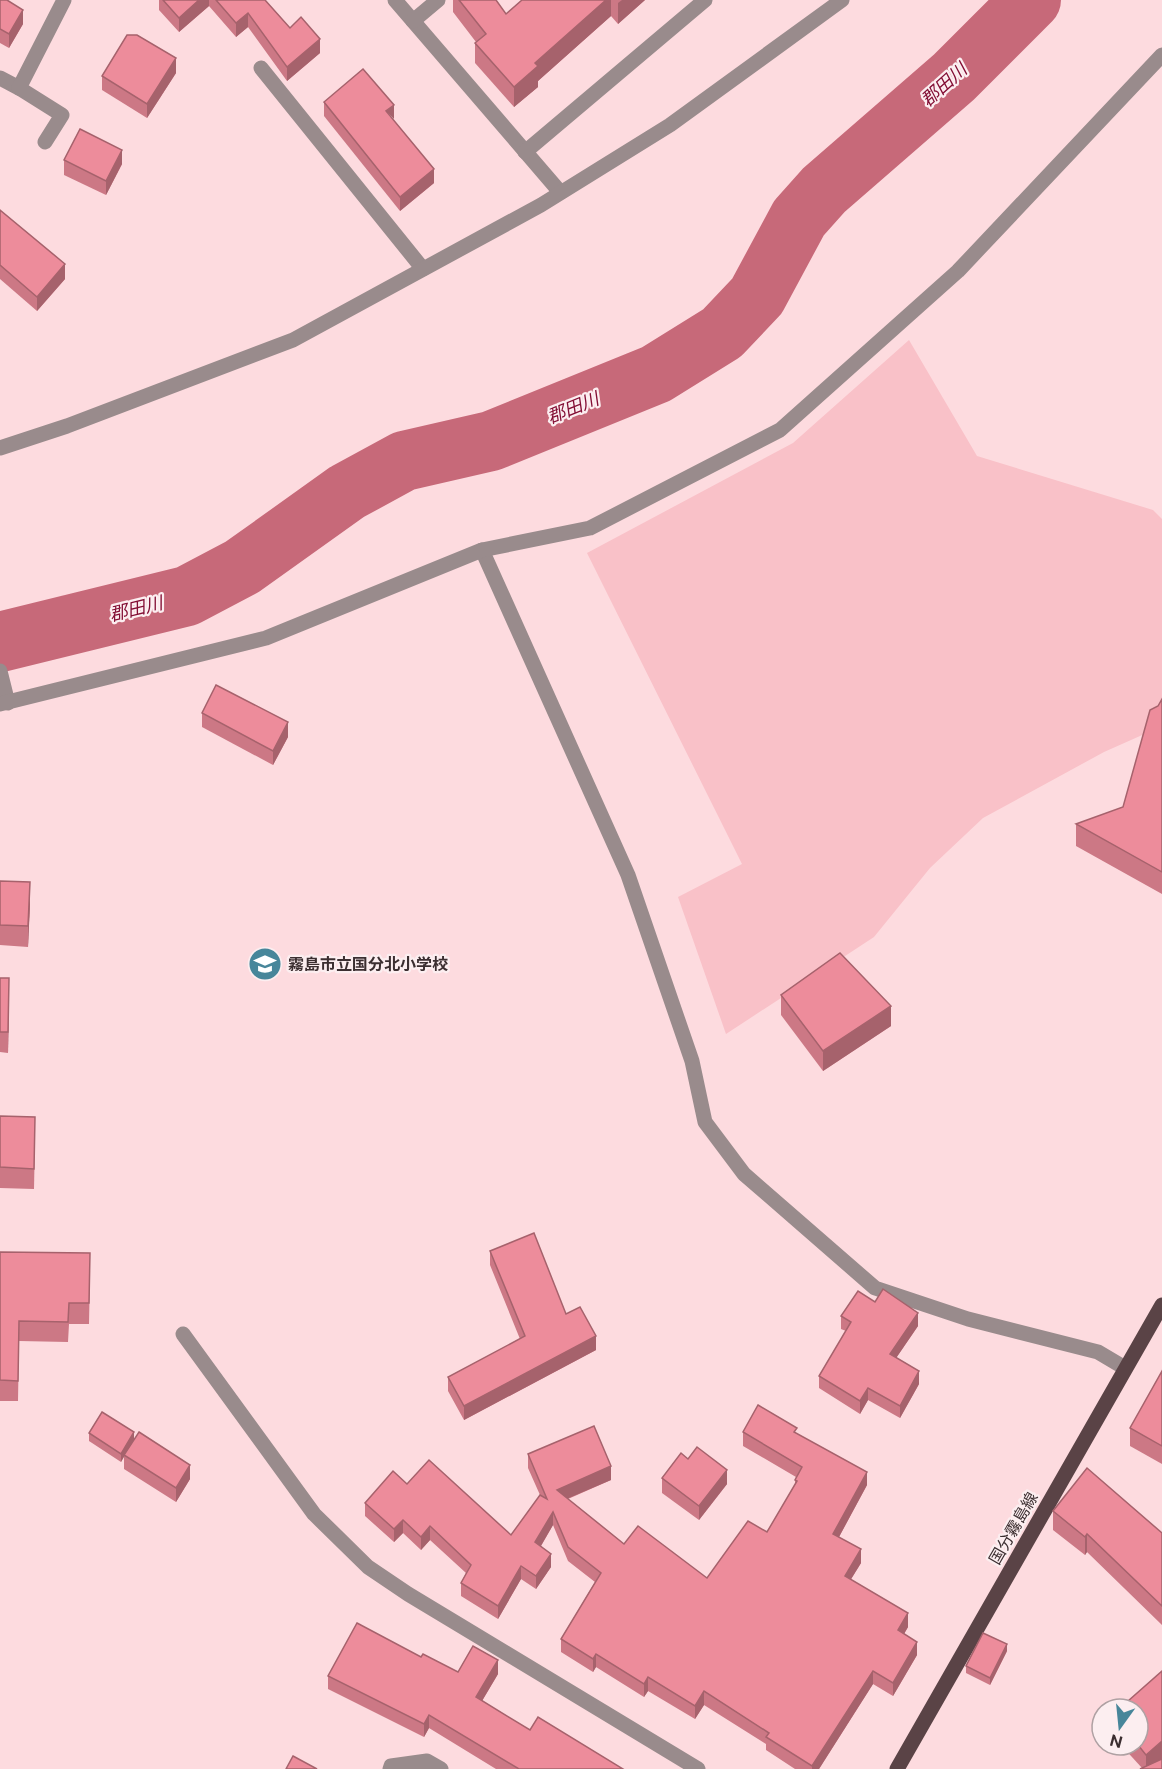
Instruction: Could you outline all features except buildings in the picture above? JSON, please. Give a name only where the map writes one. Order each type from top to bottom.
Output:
[{"type":"main road","name":"国分霧島線","points":[[897,1769],[1162,1305]]},
{"type":"street","points":[[19,88],[64,0]]},
{"type":"street","points":[[395,0],[560,192]]},
{"type":"street","points":[[413,21],[438,0]]},
{"type":"street","points":[[525,152],[705,0]]},
{"type":"street","points":[[0,448],[67,426],[293,340],[560,192],[670,125],[842,0]]},
{"type":"street","points":[[0,671],[4,687],[4,703],[266,638],[482,550],[590,528],[780,430],[958,271],[1162,55]]},
{"type":"street","points":[[261,68],[423,269]]},
{"type":"street","points":[[0,78],[62,115],[45,142]]},
{"type":"street","points":[[482,550],[628,875],[692,1061],[705,1122],[744,1174],[875,1288],[968,1319],[1098,1352],[1125,1368]]},
{"type":"street","points":[[183,1334],[314,1514],[368,1567],[408,1594],[698,1769]]},
{"type":"street","points":[[390,1769],[391,1766],[427,1761],[441,1769]]},
{"type":"shaded area","points":[[909,340],[977,456],[1153,510],[1162,519],[1162,721],[1158,728],[1104,752],[983,818],[930,868],[874,937],[726,1034],[678,897],[742,864],[587,553],[793,443]]},
{"type":"waterway","name":"郡田川","points":[[0,642],[187,596],[242,567],[347,492],[404,461],[491,441],[656,374],[722,333],[757,296],[799,218],[824,190],[954,77],[1031,0]]},
{"type":"place","name":"霧島市立国分北小学校","points":[[265,964]]}]
